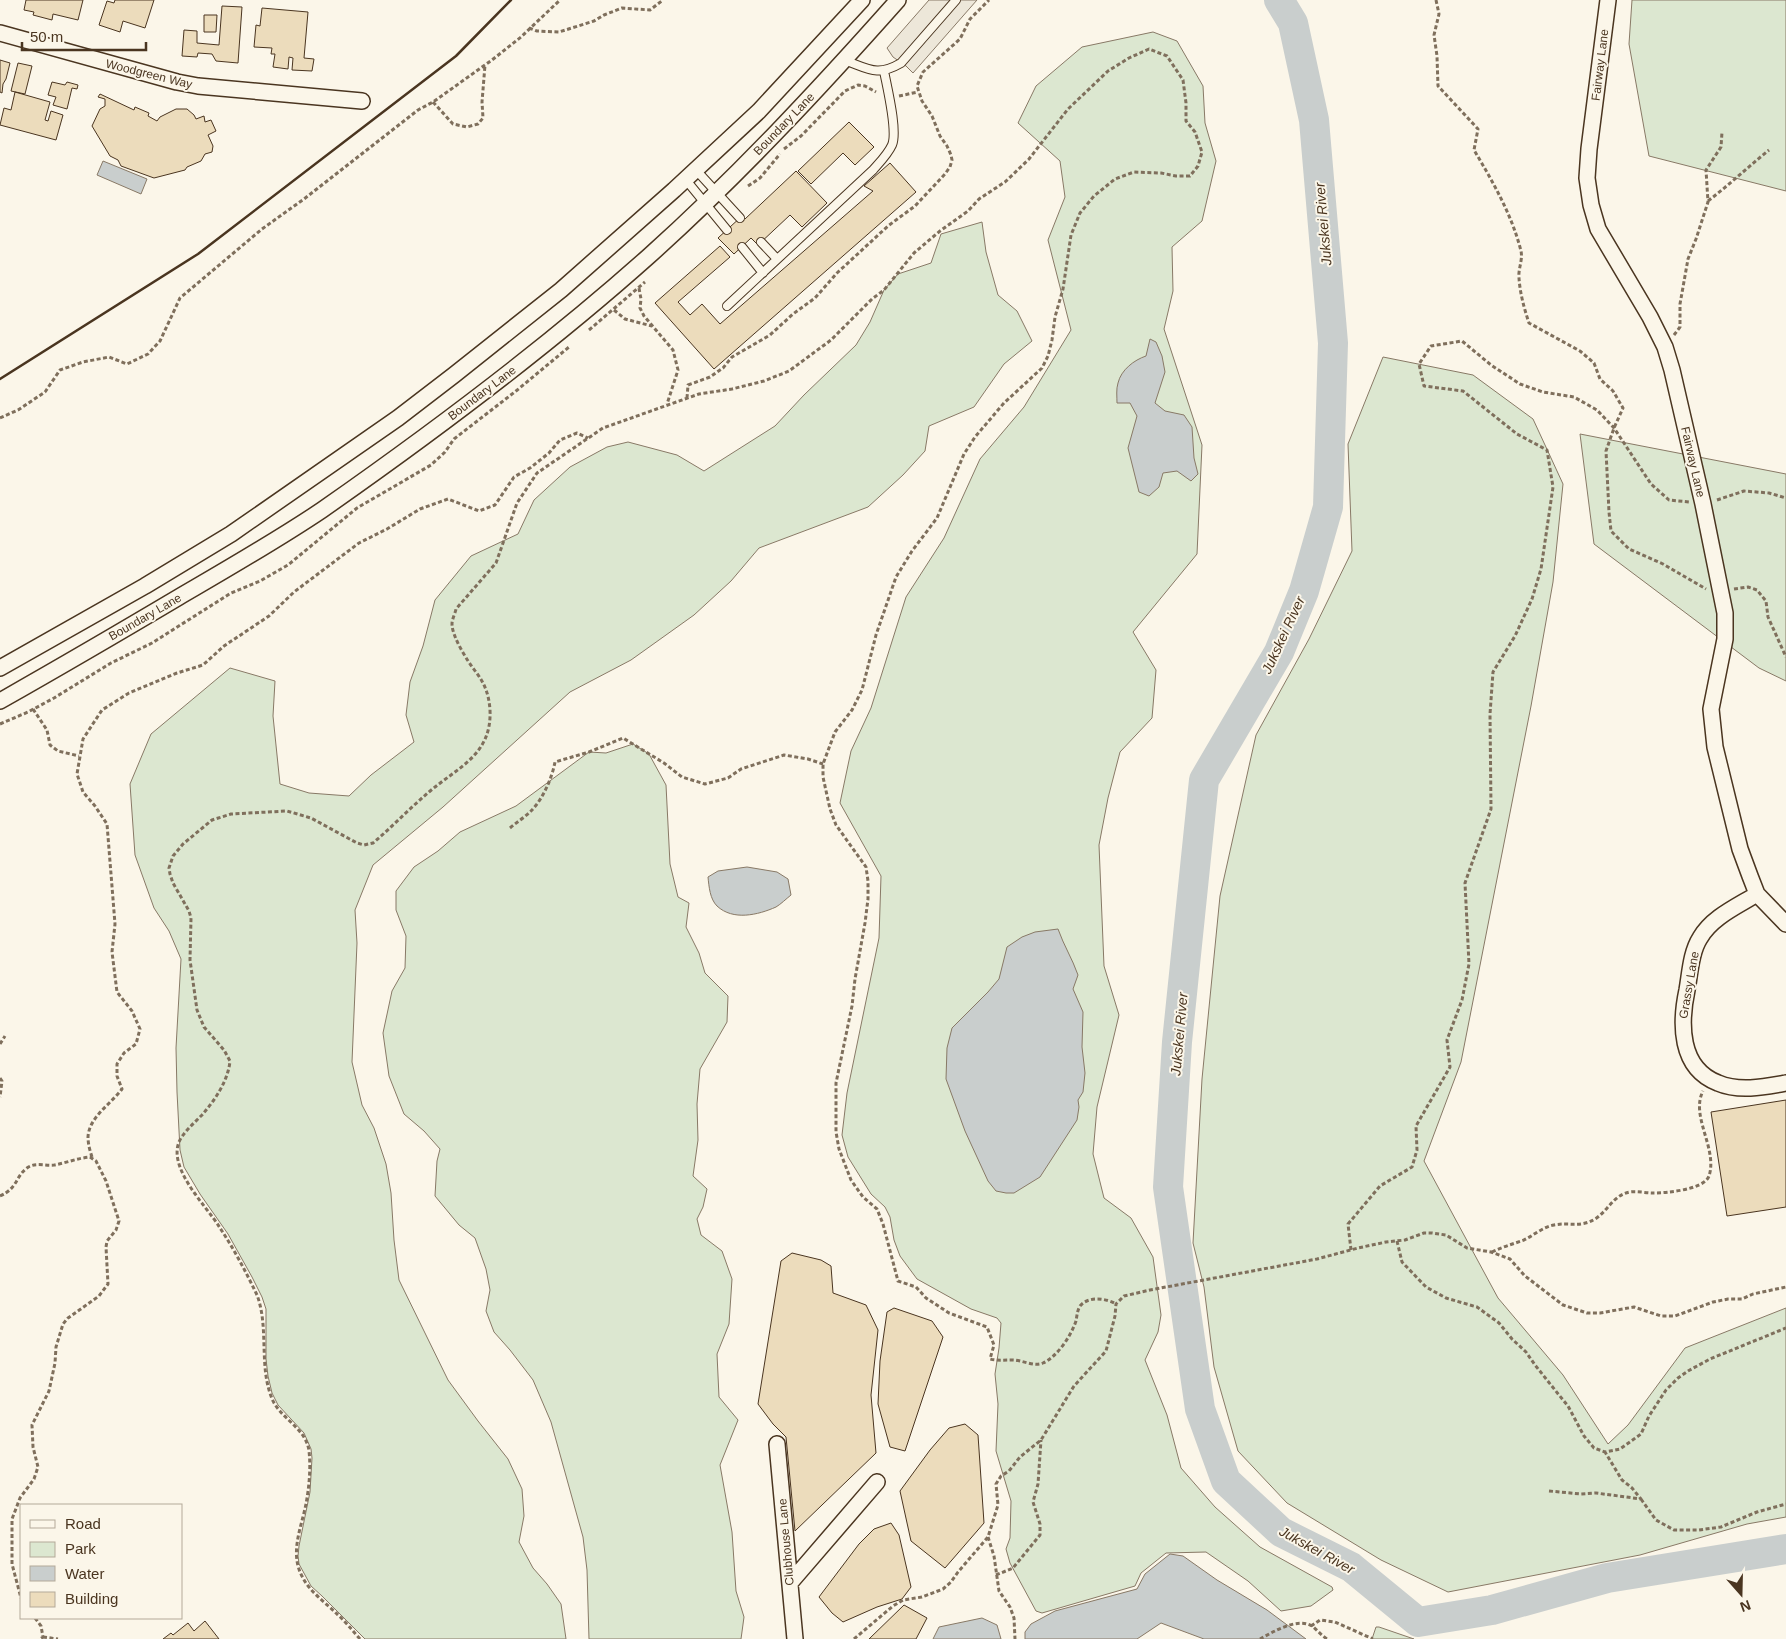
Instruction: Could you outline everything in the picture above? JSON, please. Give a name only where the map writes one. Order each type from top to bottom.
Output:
[{"type":"street","points":[[0,668],[145,586],[231,534],[398,418],[561,290],[691,175],[759,111],[862,0]]},
{"type":"street","name":"Boundary Lane","points":[[0,701],[225,570],[319,511],[434,429],[541,347],[649,256],[710,198],[799,109],[898,0]]},
{"type":"street","name":"Fairway Lane","points":[[1608,0],[1589,149],[1587,178],[1591,205],[1598,229],[1650,317],[1665,347],[1672,370],[1703,504],[1725,613],[1725,639],[1711,708],[1712,732],[1740,849],[1757,894],[1786,924]]},
{"type":"street","name":"Woodgreen Way","points":[[0,33],[184,84],[362,101]]},
{"type":"street","name":"Grassy Lane","points":[[1757,894],[1725,914],[1705,930],[1696,946],[1691,964],[1683,1014],[1684,1038],[1694,1063],[1710,1079],[1718,1084],[1744,1088],[1786,1084]]},
{"type":"street","name":"Clubhouse Lane","points":[[777,1444],[795,1639]]},
{"type":"street","points":[[790,1583],[877,1482]]},
{"type":"lane","points":[[844,60],[871,70],[884,71],[901,63],[956,0]]},
{"type":"lane","points":[[727,306],[873,170],[889,151],[893,142],[894,130],[884,71]]},
{"type":"lane","points":[[691,175],[710,198],[727,230]]},
{"type":"lane","points":[[691,175],[710,198],[740,218]]},
{"type":"lane","points":[[762,242],[778,259]]},
{"type":"lane","points":[[742,247],[763,273]]},
{"type":"path","points":[[0,418],[46,392],[60,370],[82,362],[109,357],[127,364],[148,354],[160,341],[180,298],[262,230],[418,110],[433,102],[485,65],[560,0]]},
{"type":"path","points":[[529,28],[549,32],[570,30],[622,8],[650,10],[663,0]]},
{"type":"path","points":[[686,398],[688,385],[710,377],[723,368],[732,357],[770,335],[792,314],[815,298],[838,273],[888,226],[915,206],[945,174],[952,160],[948,146],[940,136],[932,116],[922,101],[917,86],[923,72],[960,39],[970,19],[989,0]]},
{"type":"path","points":[[1436,0],[1439,14],[1434,36],[1438,86],[1478,129],[1474,150],[1500,197],[1511,221],[1522,254],[1519,276],[1523,304],[1529,323],[1580,351],[1594,363],[1600,379],[1613,391],[1623,408],[1606,451],[1609,512],[1612,531],[1629,549],[1663,564],[1706,589],[1721,591],[1748,587],[1758,590],[1766,601],[1768,617],[1786,657]]},
{"type":"path","points":[[360,1639],[307,1585],[299,1570],[295,1553],[310,1477],[309,1450],[303,1436],[281,1413],[271,1398],[265,1371],[261,1306],[257,1295],[220,1227],[188,1184],[179,1163],[177,1150],[182,1137],[214,1100],[226,1076],[230,1061],[224,1050],[210,1036],[200,1020],[191,973],[191,918],[185,903],[173,883],[169,868],[173,856],[183,844],[212,820],[231,814],[287,811],[311,818],[357,843],[364,845],[373,843],[431,790],[461,768],[483,746],[489,728],[487,691],[468,661],[452,624],[456,609],[496,563],[516,503],[536,474],[603,428],[699,394],[764,380],[789,371],[831,340],[872,299],[884,290],[914,254],[940,231],[968,211],[979,199],[1005,182],[1029,159],[1068,109],[1115,66],[1149,49],[1167,56],[1183,80],[1186,121],[1195,132],[1202,152],[1198,166],[1190,176],[1134,172],[1115,179],[1094,196],[1080,212],[1071,235],[1063,289],[1055,317],[1048,356],[1042,368],[1004,403],[975,436],[964,454],[937,518],[912,551],[896,577],[876,635],[862,690],[852,710],[835,732],[823,764],[830,809],[836,825],[866,867],[868,881],[865,923],[854,979],[852,1006],[836,1083],[836,1132],[839,1148],[850,1180],[863,1197],[877,1209],[883,1224],[898,1281],[916,1287],[926,1298],[949,1313],[987,1327],[994,1345],[990,1359],[999,1361],[1013,1360],[1041,1364],[1052,1358],[1066,1340],[1081,1305],[1092,1300],[1108,1299],[1116,1304]]},
{"type":"path","points":[[433,102],[453,124],[467,127],[478,124],[483,118],[482,102],[485,65]]},
{"type":"path","points":[[1665,347],[1680,327],[1680,304],[1688,259],[1708,202],[1706,170],[1721,147],[1722,132]]},
{"type":"path","points":[[1708,202],[1726,188],[1741,171],[1769,150]]},
{"type":"path","points":[[639,288],[642,299],[640,308],[644,316],[673,350],[678,370],[666,405]]},
{"type":"path","points":[[614,310],[625,319],[652,326]]},
{"type":"path","points":[[1351,1250],[1348,1224],[1380,1186],[1412,1167],[1417,1150],[1416,1126],[1450,1067],[1448,1040],[1462,1000],[1469,964],[1466,883],[1491,810],[1490,714],[1493,672],[1515,636],[1532,599],[1541,569],[1553,487],[1547,450],[1517,434],[1463,391],[1424,386],[1419,364],[1431,346],[1462,341],[1520,384],[1543,392],[1574,397],[1597,410],[1614,428],[1651,484],[1669,500],[1703,504],[1744,491],[1769,493],[1786,498]]},
{"type":"path","points":[[20,1594],[12,1564],[12,1519],[20,1498],[34,1479],[38,1467],[32,1425],[49,1391],[55,1363],[57,1341],[62,1324],[99,1296],[108,1284],[106,1247],[119,1221],[106,1181],[92,1157],[88,1136],[96,1116],[114,1100],[122,1089],[116,1076],[117,1064],[124,1053],[136,1044],[140,1029],[132,1011],[117,992],[112,952],[115,924],[107,824],[96,806],[83,792],[77,774],[83,739],[102,710],[129,692],[203,665],[224,646],[269,616],[294,592],[359,543],[420,509],[448,499],[479,511],[495,505],[514,477],[549,453],[560,440],[577,432],[588,438]]},
{"type":"path","points":[[33,709],[47,730],[50,745],[58,751],[79,756]]},
{"type":"path","points":[[510,828],[531,812],[539,801],[554,769],[555,762],[590,752],[623,738],[664,763],[682,777],[706,784],[728,778],[741,769],[762,761],[784,755],[823,764]]},
{"type":"path","points":[[0,1044],[4,1036]]},
{"type":"path","points":[[0,1078],[2,1081],[0,1097]]},
{"type":"path","points":[[1492,1252],[1524,1240],[1554,1225],[1574,1225],[1590,1221],[1601,1214],[1613,1200],[1631,1192],[1652,1194],[1673,1192],[1702,1184],[1707,1180],[1710,1169],[1709,1148],[1699,1105],[1700,1097],[1710,1079]]},
{"type":"path","points":[[0,1196],[11,1190],[23,1172],[35,1164],[52,1165],[92,1157]]},
{"type":"path","points":[[854,1639],[893,1606],[903,1600],[922,1597],[943,1589],[988,1537],[998,1505],[996,1484],[1001,1476],[1009,1471],[1020,1457],[1041,1440],[1074,1386],[1106,1351],[1115,1316],[1116,1304],[1124,1296],[1310,1261],[1373,1244],[1398,1241],[1424,1233],[1446,1235],[1466,1248],[1492,1252],[1510,1258],[1526,1276],[1563,1305],[1587,1313],[1634,1307],[1661,1316],[1675,1316],[1713,1302],[1728,1299],[1742,1300],[1754,1294],[1786,1287]]},
{"type":"path","points":[[1398,1241],[1402,1262],[1426,1287],[1446,1298],[1477,1307],[1499,1323],[1526,1352],[1534,1365],[1560,1394],[1584,1436],[1594,1448],[1605,1452],[1624,1446],[1641,1434],[1649,1416],[1666,1390],[1688,1371],[1710,1359],[1786,1328]]},
{"type":"path","points":[[996,1575],[1013,1568],[1040,1535],[1038,1515],[1033,1502],[1038,1484],[1041,1440]]},
{"type":"path","points":[[1605,1452],[1622,1480],[1632,1488],[1656,1520],[1674,1530],[1698,1530],[1721,1526],[1757,1512],[1786,1504]]},
{"type":"path","points":[[1549,1491],[1581,1494],[1596,1493],[1641,1499]]},
{"type":"path","points":[[988,1537],[994,1556],[999,1591],[1010,1607],[1014,1618],[1015,1639]]},
{"type":"path","points":[[36,1619],[40,1626],[42,1638],[58,1639]]},
{"type":"path","points":[[1311,1626],[1320,1620],[1335,1622],[1373,1639]]},
{"type":"path","points":[[1260,1639],[1301,1623],[1311,1626],[1327,1639]]},
{"type":"green space","points":[[1632,0],[1786,0],[1786,191],[1649,156],[1629,44]]},
{"type":"green space","points":[[1153,32],[1177,41],[1203,86],[1205,123],[1216,161],[1202,221],[1172,247],[1173,291],[1164,329],[1202,445],[1197,554],[1133,632],[1156,670],[1152,718],[1120,752],[1108,798],[1099,845],[1104,966],[1119,1015],[1097,1107],[1093,1154],[1104,1198],[1131,1218],[1153,1257],[1161,1315],[1158,1332],[1145,1360],[1167,1415],[1181,1468],[1215,1507],[1260,1547],[1332,1587],[1333,1590],[1311,1606],[1281,1611],[1248,1581],[1206,1552],[1166,1553],[1141,1573],[1135,1586],[1042,1613],[1036,1611],[1010,1563],[1006,1549],[1010,1538],[1011,1501],[996,1451],[998,1404],[995,1374],[1001,1323],[997,1318],[971,1309],[917,1279],[900,1256],[894,1240],[890,1217],[885,1207],[871,1194],[848,1157],[842,1135],[847,1093],[879,938],[881,876],[840,803],[851,751],[871,708],[906,597],[944,538],[980,459],[1024,407],[1071,330],[1048,240],[1065,197],[1060,161],[1018,123],[1036,86],[1082,47]]},
{"type":"green space","points":[[982,222],[986,252],[998,295],[1017,311],[1032,341],[1004,364],[974,407],[929,426],[925,451],[903,475],[868,507],[759,548],[731,581],[694,615],[631,660],[570,692],[443,807],[373,865],[355,910],[357,943],[352,1062],[362,1105],[374,1128],[386,1164],[391,1193],[399,1280],[448,1380],[508,1459],[522,1489],[524,1516],[519,1542],[533,1568],[561,1604],[566,1639],[365,1639],[311,1586],[299,1564],[299,1546],[310,1492],[311,1449],[304,1433],[278,1405],[272,1393],[266,1359],[266,1309],[262,1297],[228,1234],[184,1167],[180,1150],[176,1048],[181,959],[169,931],[154,908],[135,855],[130,784],[151,734],[230,668],[275,681],[273,716],[280,784],[309,793],[349,796],[371,775],[414,742],[406,715],[410,682],[423,646],[435,600],[471,556],[518,534],[534,500],[570,467],[607,447],[628,442],[677,455],[704,471],[775,426],[856,345],[870,322],[884,290],[898,274],[931,263],[941,234]]},
{"type":"green space","points":[[1383,357],[1473,375],[1533,419],[1563,484],[1553,582],[1531,706],[1461,1062],[1424,1161],[1498,1298],[1563,1375],[1608,1444],[1628,1425],[1685,1348],[1786,1308],[1786,1517],[1747,1524],[1640,1555],[1448,1592],[1381,1560],[1287,1503],[1238,1451],[1214,1367],[1204,1287],[1193,1243],[1202,1079],[1220,896],[1256,735],[1309,639],[1352,551],[1348,444]]},
{"type":"green space","points":[[1580,434],[1786,474],[1786,681],[1759,668],[1594,544]]},
{"type":"green space","points":[[633,744],[649,754],[666,785],[670,864],[678,897],[689,903],[686,927],[699,953],[705,973],[728,996],[727,1022],[700,1069],[697,1104],[698,1140],[693,1176],[707,1189],[703,1207],[697,1219],[701,1235],[722,1251],[732,1279],[729,1324],[717,1354],[719,1397],[738,1420],[720,1465],[732,1532],[736,1591],[744,1617],[741,1639],[589,1639],[587,1570],[583,1537],[551,1422],[533,1380],[494,1332],[486,1311],[490,1290],[486,1269],[475,1238],[459,1225],[435,1196],[437,1161],[440,1149],[424,1131],[404,1114],[389,1076],[383,1033],[392,991],[405,968],[406,936],[396,910],[396,891],[414,867],[438,851],[460,832],[516,806],[589,752],[606,753]]},
{"type":"green space","points":[[1376,1627],[1379,1627],[1414,1639],[1372,1639]]},
{"type":"shaded area","points":[[929,0],[977,0],[913,73],[893,57],[887,48]]},
{"type":"water","points":[[103,161],[147,179],[141,194],[97,175]]},
{"type":"water","points":[[1150,339],[1156,342],[1162,356],[1165,372],[1155,403],[1165,411],[1184,415],[1192,427],[1194,458],[1198,474],[1191,481],[1177,471],[1163,473],[1159,487],[1149,496],[1139,492],[1128,448],[1137,416],[1130,403],[1117,403],[1117,388],[1125,370],[1137,360],[1146,356]]},
{"type":"water","points":[[747,867],[777,872],[788,879],[791,895],[776,907],[754,914],[738,915],[723,911],[713,900],[708,877],[718,871]]},
{"type":"water","points":[[1058,929],[1078,975],[1073,989],[1083,1012],[1082,1047],[1085,1073],[1083,1092],[1078,1100],[1077,1120],[1040,1177],[1014,1193],[996,1191],[988,1181],[965,1131],[946,1079],[947,1048],[952,1028],[999,979],[1007,947],[1022,937],[1035,932]]},
{"type":"water","points":[[1170,1554],[1183,1556],[1217,1580],[1267,1610],[1306,1639],[1204,1639],[1161,1623],[1137,1639],[1025,1639],[1025,1632],[1031,1624],[1055,1611],[1137,1589],[1145,1574]]},
{"type":"water","points":[[982,1618],[997,1625],[1001,1639],[933,1639],[939,1627]]},
{"type":"building","points":[[26,0],[83,0],[78,20],[53,14],[52,20],[33,15],[34,12],[24,10]]},
{"type":"building","points":[[115,0],[154,0],[145,28],[123,21],[120,32],[99,25],[107,1],[114,3]]},
{"type":"building","points":[[222,6],[242,7],[238,63],[216,61],[212,54],[198,53],[197,57],[182,56],[184,30],[197,31],[197,43],[219,45]]},
{"type":"building","points":[[262,8],[308,12],[304,58],[314,59],[312,71],[292,70],[293,58],[289,57],[288,69],[273,67],[275,54],[271,54],[272,48],[254,47],[256,25],[260,26]]},
{"type":"building","points":[[204,15],[217,15],[216,32],[204,32]]},
{"type":"building","points":[[0,60],[10,63],[2,93],[0,92]]},
{"type":"building","points":[[18,63],[32,66],[25,94],[11,91]]},
{"type":"building","points":[[52,82],[65,85],[67,82],[78,85],[77,89],[72,88],[67,109],[53,105],[56,97],[48,95]]},
{"type":"building","points":[[15,92],[50,102],[45,120],[48,121],[51,111],[63,115],[56,140],[0,125],[4,108],[11,110]]},
{"type":"building","points":[[100,94],[134,110],[135,107],[149,113],[148,116],[157,121],[160,117],[176,109],[187,109],[196,119],[204,116],[205,122],[211,120],[216,131],[208,135],[213,146],[212,152],[205,154],[201,161],[187,167],[185,170],[154,178],[121,166],[118,160],[110,156],[92,126],[100,109],[105,106],[105,99],[98,97]]},
{"type":"building","points":[[849,122],[874,147],[855,165],[843,153],[811,184],[798,171]]},
{"type":"building","points":[[890,163],[916,192],[714,369],[655,303],[720,246],[730,257],[678,302],[690,315],[702,304],[720,324],[873,191],[864,186]]},
{"type":"building","points":[[796,171],[827,203],[802,227],[790,215],[758,245],[751,238],[734,254],[718,238],[742,216],[745,219]]},
{"type":"building","points":[[1786,1100],[1786,1207],[1727,1216],[1711,1112]]},
{"type":"building","points":[[792,1253],[821,1260],[831,1266],[833,1293],[866,1305],[878,1330],[871,1395],[876,1453],[795,1531],[786,1437],[773,1424],[758,1404],[781,1261]]},
{"type":"building","points":[[894,1308],[932,1321],[943,1337],[905,1451],[890,1447],[878,1404],[880,1361],[887,1312]]},
{"type":"building","points":[[965,1424],[978,1435],[984,1523],[945,1568],[911,1541],[900,1491],[949,1428]]},
{"type":"building","points":[[891,1523],[899,1535],[911,1587],[902,1599],[877,1607],[843,1622],[832,1613],[819,1597],[859,1544],[874,1529]]},
{"type":"building","points":[[904,1605],[927,1618],[916,1639],[869,1639]]},
{"type":"building","points":[[205,1621],[219,1639],[163,1639],[171,1633],[173,1635],[188,1623],[194,1631]]},
{"type":"waterway","name":"Jukskei River","points":[[1279,0],[1293,23],[1314,120],[1333,343],[1328,507],[1304,591],[1279,652],[1204,780],[1177,1042],[1168,1187],[1200,1409],[1226,1481],[1281,1532],[1351,1567],[1418,1622],[1492,1610],[1607,1578],[1786,1549]]},
{"type":"wall","points":[[0,379],[198,254],[456,56],[511,0]]}]
